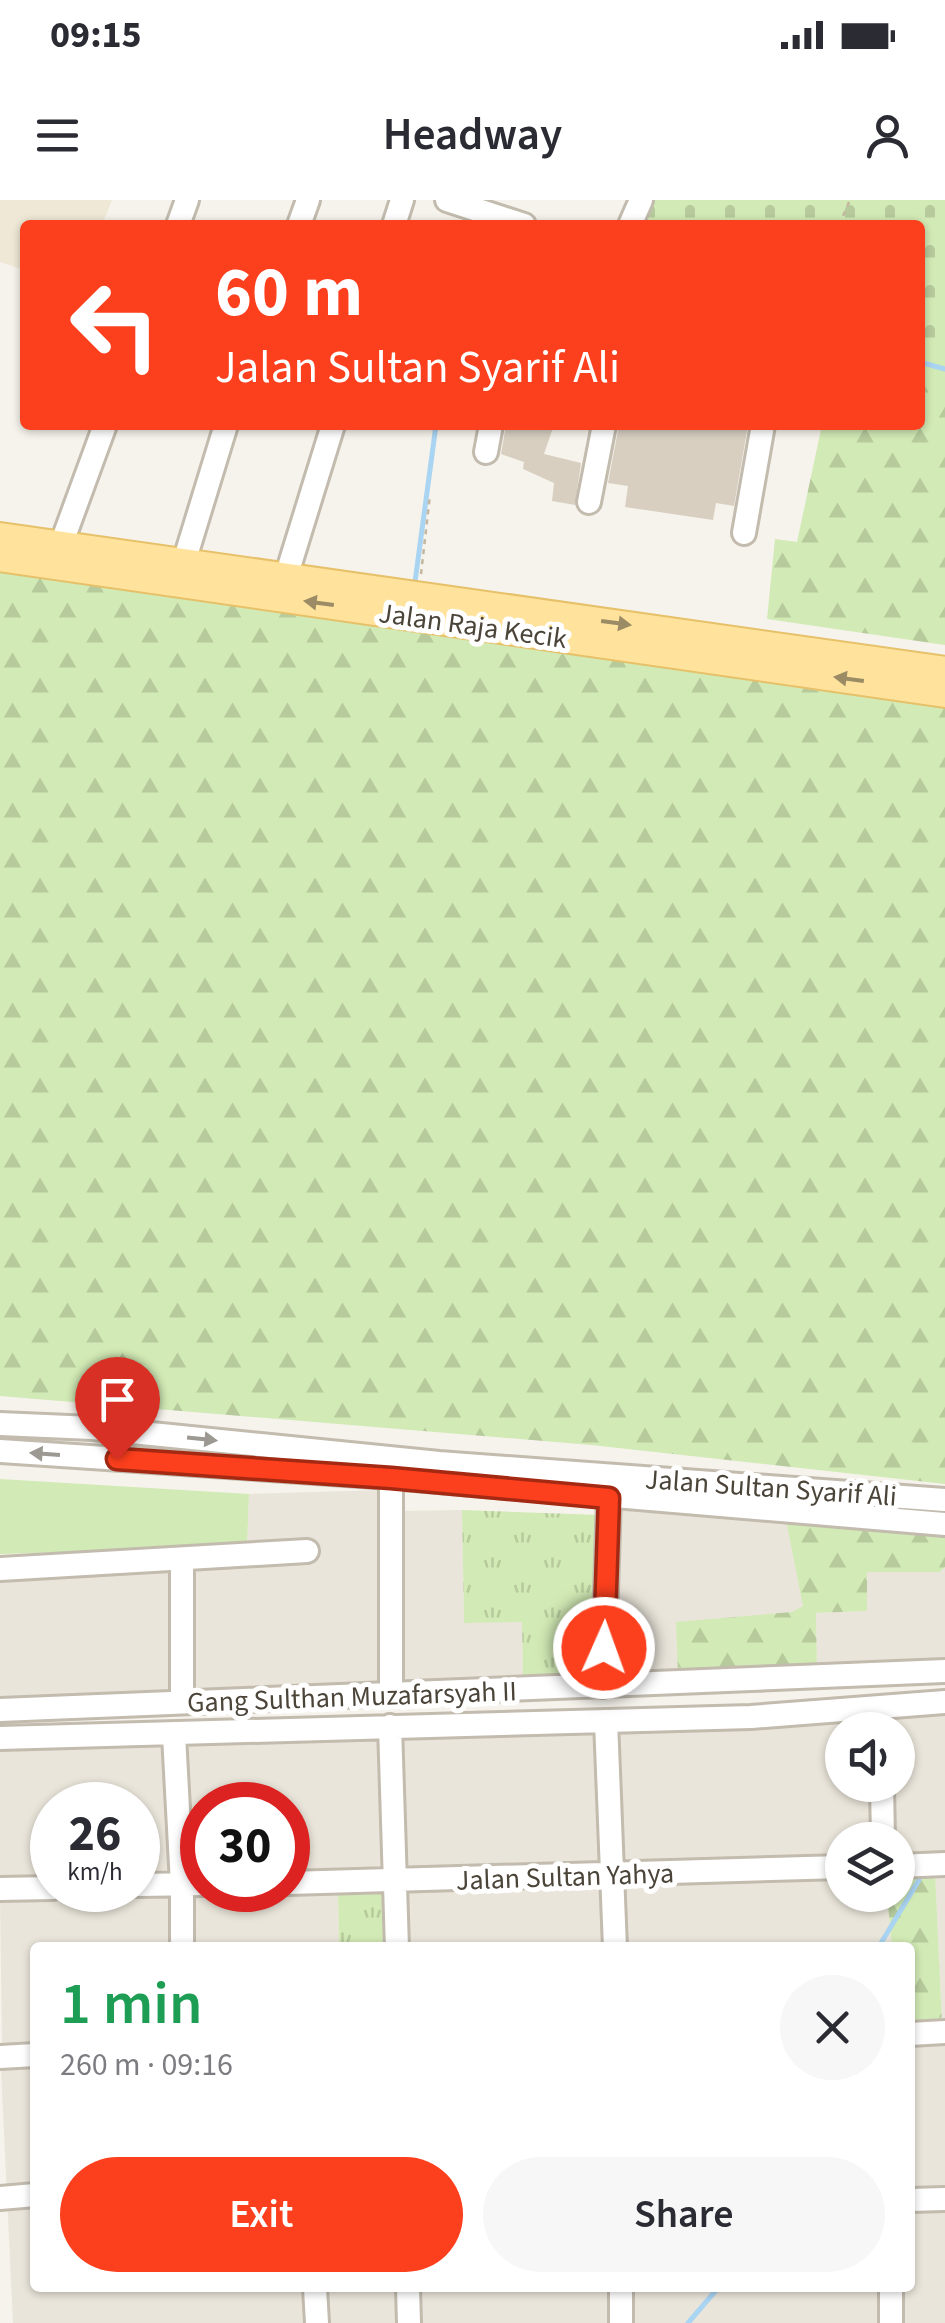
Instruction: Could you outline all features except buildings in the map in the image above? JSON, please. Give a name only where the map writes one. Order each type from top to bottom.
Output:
[{"type":"main road","name":"Jalan Raja Kecik","points":[[0,537],[61,546],[107,562],[746,652],[945,671]]},
{"type":"main road","name":"Jalan Raja Kecik","points":[[0,557],[184,562],[418,596],[746,652],[945,693]]},
{"type":"street","points":[[448,200],[509,220]]},
{"type":"street","points":[[61,546],[103,430]]},
{"type":"street","points":[[184,562],[224,430]]},
{"type":"street","points":[[286,577],[331,430]]},
{"type":"street","points":[[486,452],[490,430]]},
{"type":"street","points":[[589,502],[603,430]]},
{"type":"street","points":[[744,533],[762,430]]},
{"type":"street","name":"Jalan Sultan Syarif Ali","points":[[0,1424],[92,1428],[439,1463],[945,1500]]},
{"type":"street","name":"Jalan Sultan Syarif Ali","points":[[0,1451],[391,1478],[945,1524]]},
{"type":"street","points":[[390,1692],[391,1478]]},
{"type":"street","points":[[602,1686],[609,1498]]},
{"type":"street","points":[[0,1569],[307,1551]]},
{"type":"street","points":[[182,1560],[182,1702]]},
{"type":"street","name":"Gang Sulthan Muzafarsyah II","points":[[0,1710],[944,1672]]},
{"type":"street","points":[[904,1712],[945,1702]]},
{"type":"street","points":[[0,1738],[751,1716],[825,1717]]},
{"type":"street","points":[[606,1721],[615,1942]]},
{"type":"street","points":[[390,1726],[397,1942]]},
{"type":"street","points":[[174,1734],[180,1784]]},
{"type":"street","points":[[915,1865],[945,1864]]},
{"type":"street","name":"Jalan Sultan Yahya","points":[[310,1883],[825,1868]]},
{"type":"street","points":[[0,1889],[30,1888]]},
{"type":"street","points":[[183,1942],[188,1912]]},
{"type":"street","points":[[915,2034],[945,2032]]},
{"type":"street","points":[[0,2057],[30,2056]]},
{"type":"street","points":[[0,2198],[30,2195]]},
{"type":"street","points":[[915,2200],[945,2199]]},
{"type":"street","points":[[315,2292],[317,2323]]},
{"type":"street","points":[[408,2292],[409,2323]]},
{"type":"street","points":[[621,2292],[621,2323]]},
{"type":"street","points":[[891,2292],[892,2323]]},
{"type":"path","points":[[418,596],[430,495]]},
{"type":"shaded area","points":[[0,200],[112,200],[104,220],[20,220],[20,268],[0,262]]},
{"type":"shaded area","points":[[382,1490],[383,1686],[191,1692],[189,1568],[247,1547],[249,1494]]},
{"type":"shaded area","points":[[619,1508],[786,1520],[804,1606],[678,1675],[617,1677]]},
{"type":"shaded area","points":[[462,1510],[464,1622],[522,1622],[523,1681],[401,1683],[399,1511]]},
{"type":"shaded area","points":[[945,1567],[945,1664],[817,1669],[816,1613],[867,1611],[866,1572],[940,1572]]},
{"type":"shaded area","points":[[172,1570],[174,1693],[0,1699],[0,1579]]},
{"type":"shaded area","points":[[945,1710],[945,1858],[915,1859],[915,1822],[890,1822],[890,1802],[915,1802],[915,1712]]},
{"type":"shaded area","points":[[825,1720],[825,1802],[875,1802],[876,1822],[825,1822],[825,1860],[619,1864],[620,1730]]},
{"type":"shaded area","points":[[603,1729],[606,1865],[403,1872],[400,1732]]},
{"type":"shaded area","points":[[385,1733],[386,1871],[310,1873],[310,1782],[183,1782],[181,1740]]},
{"type":"shaded area","points":[[166,1743],[174,1876],[160,1876],[160,1782],[30,1782],[30,1882],[0,1883],[0,1750]]},
{"type":"shaded area","points":[[935,1870],[945,1870],[945,2024],[942,2024]]},
{"type":"shaded area","points":[[825,1874],[825,1912],[889,1912],[892,1942],[625,1942],[625,1881]]},
{"type":"shaded area","points":[[605,1883],[607,1942],[406,1942],[404,1892]]},
{"type":"shaded area","points":[[338,1890],[339,1942],[190,1942],[189,1912],[310,1912],[310,1891]]},
{"type":"shaded area","points":[[160,1893],[174,1893],[175,1942],[30,1942],[30,2044],[2,2045],[0,1897],[30,1896],[30,1912],[160,1912]]},
{"type":"shaded area","points":[[945,2041],[945,2190],[915,2191],[915,2042]]},
{"type":"shaded area","points":[[30,2068],[30,2292],[307,2292],[309,2323],[13,2323],[1,2069]]},
{"type":"shaded area","points":[[945,2206],[945,2323],[896,2323],[895,2292],[915,2292],[915,2207]]},
{"type":"shaded area","points":[[323,2292],[401,2292],[402,2323],[325,2323]]},
{"type":"shaded area","points":[[416,2292],[615,2292],[615,2323],[418,2323]]},
{"type":"shaded area","points":[[629,2292],[885,2292],[885,2323],[629,2323]]},
{"type":"green space","points":[[653,200],[945,200],[945,369],[925,363],[925,220],[644,220]]},
{"type":"green space","points":[[925,363],[945,369],[945,645],[767,619],[775,539],[797,542],[821,430],[925,430]]},
{"type":"green space","points":[[0,570],[945,704],[945,1484],[591,1445],[0,1396]]},
{"type":"green space","points":[[0,1479],[249,1494],[247,1547],[0,1554]]},
{"type":"green space","points":[[462,1510],[600,1515],[597,1679],[523,1681],[522,1622],[464,1623]]},
{"type":"green space","points":[[786,1520],[945,1532],[945,1567],[940,1572],[867,1572],[867,1611],[816,1613],[817,1669],[678,1675],[676,1622],[792,1612],[803,1606]]},
{"type":"green space","points":[[935,1870],[942,2024],[915,2025],[915,1942],[892,1942],[889,1912],[915,1912],[915,1871]]},
{"type":"green space","points":[[389,1889],[390,1942],[339,1942],[338,1890]]},
{"type":"waterway","points":[[925,363],[945,369]]},
{"type":"waterway","points":[[415,582],[435,430]]},
{"type":"waterway","points":[[882,1942],[919,1880]]},
{"type":"waterway","points":[[688,2323],[715,2292]]},
{"type":"route","points":[[117,1459],[609,1498],[604,1648]]}]
